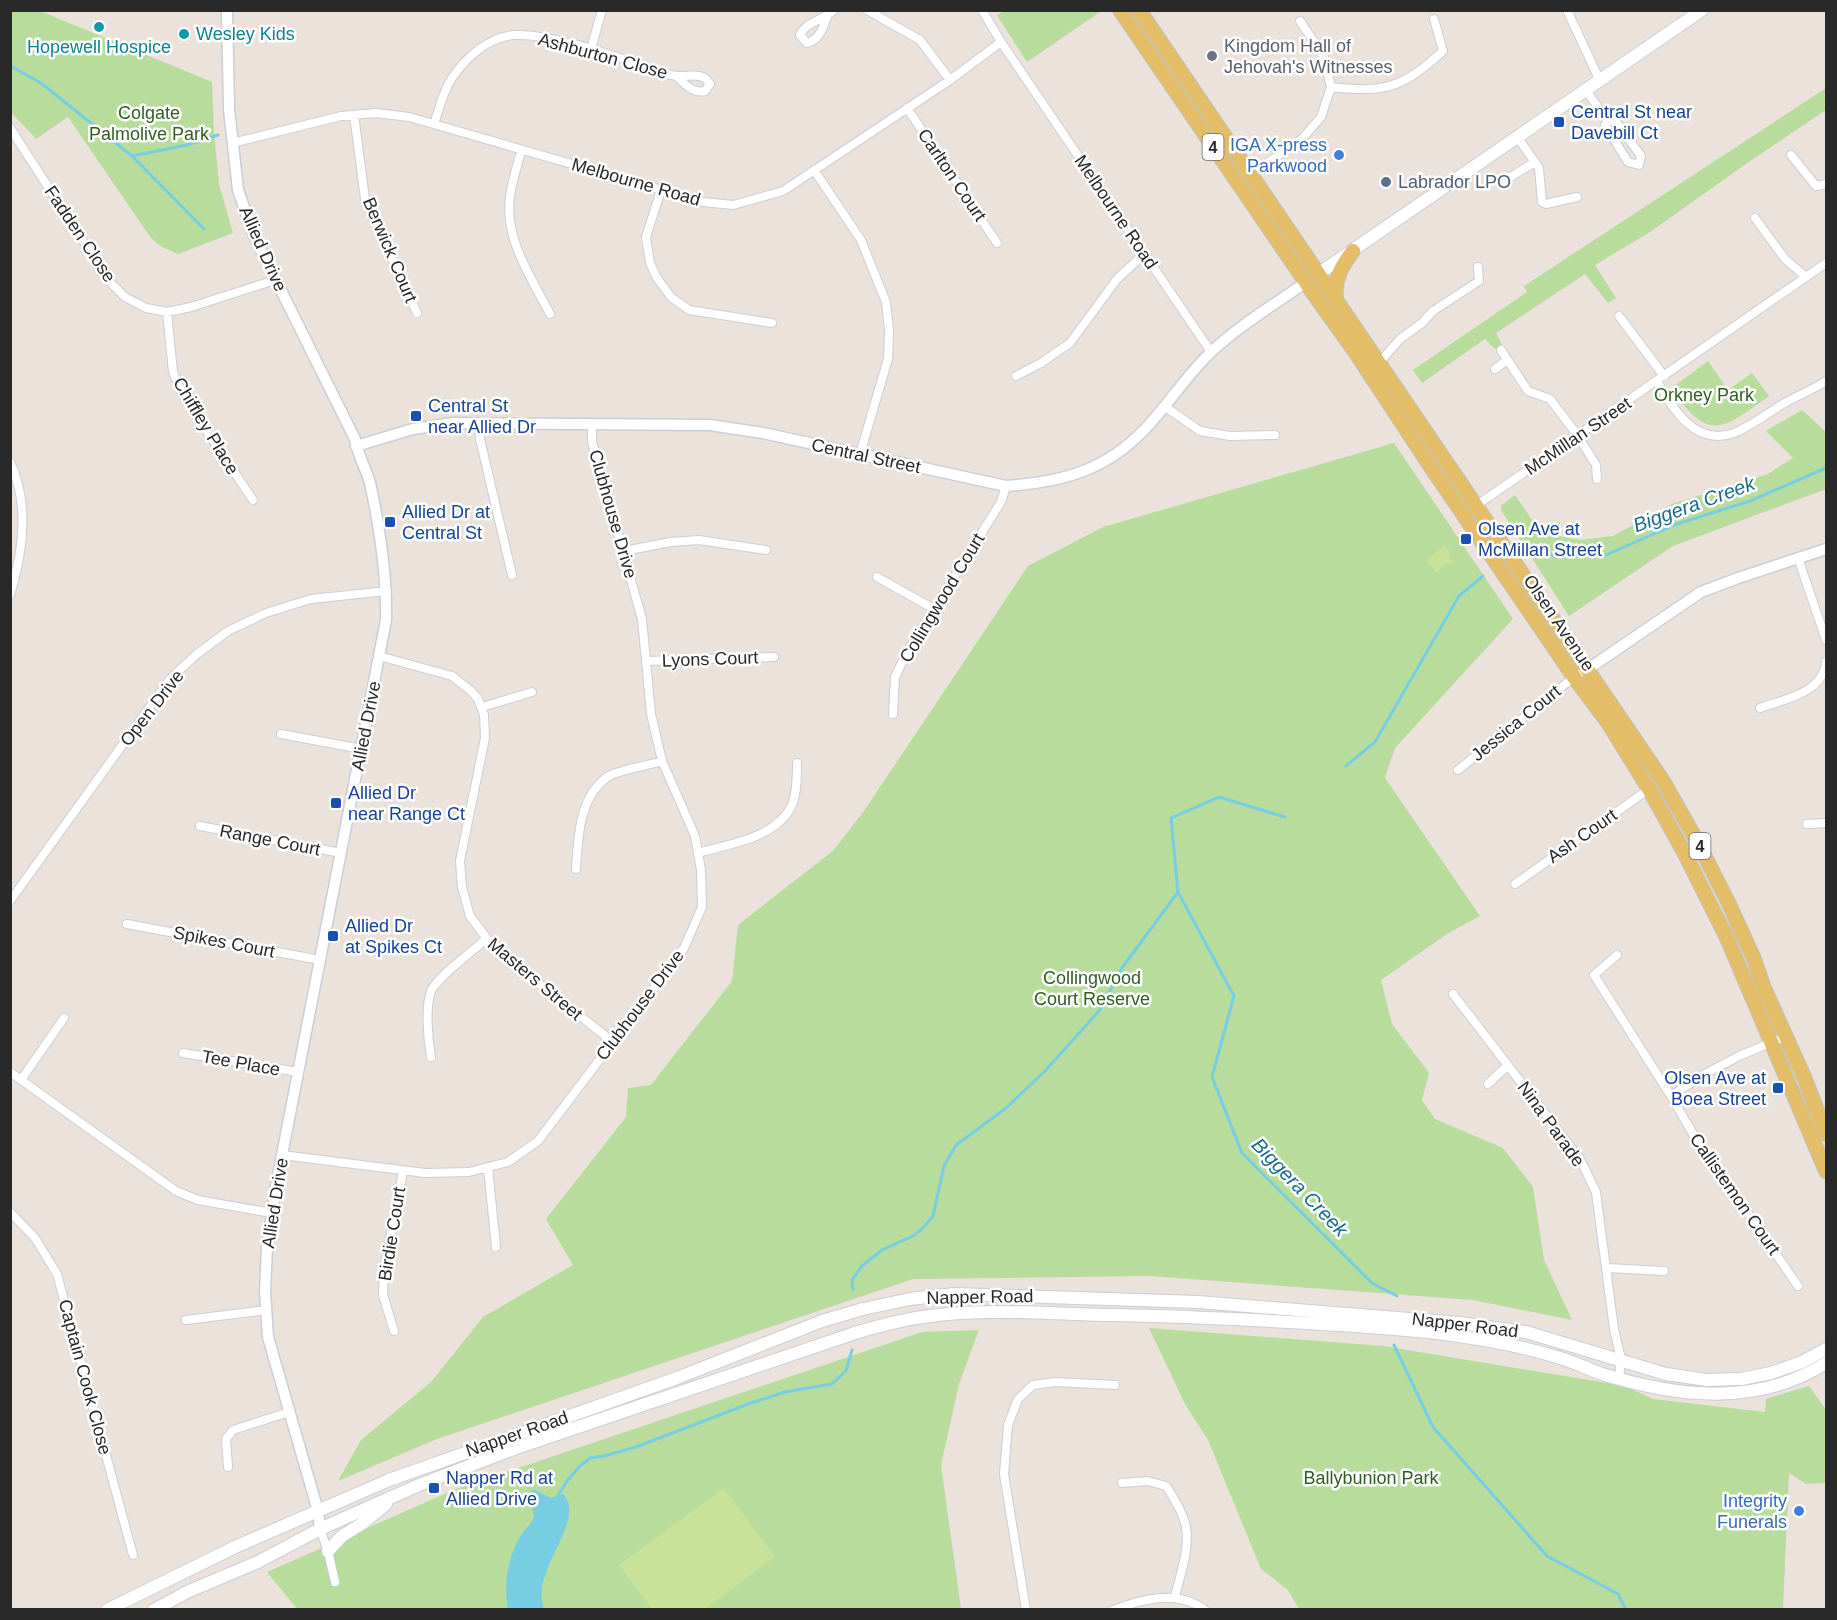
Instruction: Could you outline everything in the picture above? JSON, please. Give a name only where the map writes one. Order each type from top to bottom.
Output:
[{"type":"main road","name":"Olsen Avenue","points":[[1120,10],[1305,282],[1354,350],[1574,677],[1609,724],[1649,789],[1706,895],[1827,1171]]},
{"type":"main road","name":"Olsen Avenue","points":[[1139,10],[1642,748],[1695,836],[1740,928],[1827,1134]]},
{"type":"main road","points":[[1305,282],[1702,10]]},
{"type":"main road","points":[[1336,299],[1335,285],[1340,268],[1353,251]]},
{"type":"main road","name":"Napper Road","points":[[107,1610],[215,1556],[405,1474],[666,1382],[839,1315],[910,1299],[954,1294],[1198,1302],[1484,1326],[1526,1332],[1666,1374],[1693,1379],[1728,1380],[1756,1376],[1785,1369],[1827,1349]]},
{"type":"main road","name":"Napper Road","points":[[154,1610],[187,1592],[258,1562],[396,1495],[519,1447],[833,1340],[900,1320],[989,1313],[1188,1316],[1405,1330],[1488,1340],[1563,1359],[1619,1378],[1678,1392],[1704,1395],[1764,1389],[1793,1380],[1827,1364]]},
{"type":"main road","points":[[328,1551],[342,1536],[363,1523],[396,1495]]},
{"type":"street","name":"Allied Drive","points":[[227,10],[228,85],[238,190],[254,236],[356,439],[356,446],[369,478],[377,514],[384,552],[387,591],[386,620],[282,1155],[267,1247],[268,1337],[318,1511],[320,1530]]},
{"type":"street","points":[[591,49],[602,10]]},
{"type":"street","points":[[867,10],[920,40],[950,80]]},
{"type":"street","name":"Melbourne Road","points":[[982,10],[1000,42],[1211,352]]},
{"type":"street","points":[[1567,10],[1600,81]]},
{"type":"street","points":[[1331,87],[1355,90],[1383,89],[1401,84],[1421,71],[1443,51],[1434,19]]},
{"type":"street","points":[[1251,174],[1302,139],[1321,117],[1331,87],[1324,57],[1300,21]]},
{"type":"street","name":"Ashburton Close","points":[[434,124],[451,79],[466,60],[489,42],[514,35],[542,38],[591,49],[676,76]]},
{"type":"street","name":"Melbourne Road","points":[[232,143],[341,116],[376,113],[408,117],[434,124],[703,202],[733,205],[783,191],[950,80],[1000,42]]},
{"type":"street","points":[[1586,90],[1608,122]]},
{"type":"street","name":"Carlton Court","points":[[907,108],[997,243]]},
{"type":"street","name":"Berwick Court","points":[[354,115],[365,199],[417,313]]},
{"type":"street","points":[[1614,119],[1641,156],[1639,165],[1628,162],[1605,125],[1608,122],[1614,119]]},
{"type":"street","name":"Fadden Close","points":[[10,128],[109,280],[125,297],[146,308],[167,312],[191,307],[275,280]]},
{"type":"street","points":[[1518,138],[1535,162],[1541,178],[1542,202],[1546,204],[1577,197]]},
{"type":"street","points":[[521,150],[510,196],[510,228],[518,253],[550,314]]},
{"type":"street","points":[[1791,155],[1816,186],[1827,184]]},
{"type":"street","points":[[1504,181],[1535,162]]},
{"type":"street","points":[[814,170],[861,240],[886,302],[889,331],[888,359],[860,454]]},
{"type":"street","points":[[661,190],[646,237],[650,263],[657,278],[671,297],[689,310],[772,323]]},
{"type":"street","points":[[1755,218],[1785,259],[1806,277]]},
{"type":"street","points":[[1016,376],[1041,363],[1070,343],[1116,279],[1144,254]]},
{"type":"street","name":"McMillan Street","points":[[1477,505],[1827,263]]},
{"type":"street","points":[[1380,362],[1400,339],[1422,323],[1433,311],[1479,281],[1478,267]]},
{"type":"street","name":"Central Street","points":[[356,446],[434,425],[480,423],[710,425],[763,433],[1006,486],[1058,480],[1098,465],[1130,443],[1211,352],[1305,282]]},
{"type":"street","name":"Chiffley Place","points":[[167,312],[174,372],[182,394],[253,500]]},
{"type":"street","points":[[1619,316],[1661,379],[1673,409],[1685,423],[1709,434],[1721,435],[1744,428],[1827,381]]},
{"type":"street","points":[[1501,350],[1528,391],[1550,399],[1578,436],[1596,465],[1597,479]]},
{"type":"street","points":[[1495,369],[1507,360]]},
{"type":"street","points":[[1164,406],[1200,431],[1230,436],[1275,435]]},
{"type":"street","points":[[480,423],[480,439],[512,575]]},
{"type":"street","name":"Clubhouse Drive","points":[[282,1155],[425,1173],[469,1172],[508,1162],[538,1141],[684,948],[702,908],[701,870],[695,836],[662,761],[651,714],[642,619],[592,442],[592,424]]},
{"type":"street","points":[[10,462],[15,471],[23,512],[21,561],[10,595]]},
{"type":"street","name":"Collingwood Court","points":[[893,714],[896,677],[907,652],[1001,502],[1006,486]]},
{"type":"street","points":[[624,551],[671,542],[699,540],[766,550]]},
{"type":"street","points":[[1587,669],[1701,592],[1827,549]]},
{"type":"street","points":[[1798,558],[1827,640]]},
{"type":"street","points":[[877,577],[934,609]]},
{"type":"street","name":"Open Drive","points":[[10,901],[170,679],[197,654],[228,631],[266,613],[311,599],[387,591]]},
{"type":"street","points":[[379,656],[452,676],[471,691],[482,707],[532,692]]},
{"type":"street","name":"Lyons Court","points":[[647,661],[774,657]]},
{"type":"street","points":[[1760,708],[1809,691],[1826,672],[1827,662]]},
{"type":"street","name":"Jessica Court","points":[[1458,770],[1587,669]]},
{"type":"street","name":"Masters Street","points":[[482,707],[484,738],[460,861],[462,887],[470,916],[494,948],[613,1042]]},
{"type":"street","points":[[281,734],[362,749]]},
{"type":"street","points":[[576,869],[578,834],[594,790],[610,775],[662,761]]},
{"type":"street","points":[[698,853],[743,840],[776,826],[792,805],[797,782],[797,763]]},
{"type":"street","name":"Ash Court","points":[[1515,884],[1649,789]]},
{"type":"street","points":[[1807,824],[1827,823]]},
{"type":"street","name":"Range Court","points":[[200,826],[341,853]]},
{"type":"street","name":"Spikes Court","points":[[127,924],[320,960]]},
{"type":"street","points":[[431,1057],[428,1042],[428,1012],[432,991],[442,977],[486,939]]},
{"type":"street","name":"Callistemon Court","points":[[1617,955],[1594,975],[1693,1134],[1798,1286]]},
{"type":"street","name":"Nina Parade","points":[[1453,994],[1580,1159],[1596,1192],[1614,1329],[1621,1359],[1619,1378]]},
{"type":"street","points":[[21,1080],[64,1018]]},
{"type":"street","points":[[1671,1096],[1739,1056],[1787,1036]]},
{"type":"street","name":"Tee Place","points":[[183,1053],[298,1072]]},
{"type":"street","points":[[1488,1084],[1508,1065]]},
{"type":"street","points":[[10,1072],[176,1191],[198,1200],[272,1213]]},
{"type":"street","points":[[488,1168],[496,1247]]},
{"type":"street","name":"Birdie Court","points":[[394,1331],[383,1295],[384,1270],[403,1171]]},
{"type":"street","name":"Captain Cook Close","points":[[10,1212],[34,1238],[57,1274],[133,1555]]},
{"type":"street","points":[[1607,1268],[1664,1271]]},
{"type":"street","points":[[186,1320],[267,1310]]},
{"type":"street","points":[[1026,1610],[1004,1474],[1008,1425],[1018,1399],[1034,1386],[1055,1382],[1115,1385]]},
{"type":"street","points":[[228,1467],[226,1440],[233,1430],[289,1412]]},
{"type":"street","points":[[1122,1484],[1148,1481],[1166,1486],[1178,1504],[1187,1528],[1185,1561],[1175,1596]]},
{"type":"street","points":[[320,1530],[328,1551],[335,1582]]},
{"type":"street","points":[[1113,1610],[1139,1600],[1175,1596],[1199,1605],[1205,1610]]},
{"type":"green space","points":[[1099,10],[1100,12],[1027,62],[997,15],[1004,11]]},
{"type":"green space","name":"Colgate Palmolive Park","points":[[11,11],[40,11],[212,82],[219,184],[233,233],[178,254],[162,247],[151,238],[68,117],[36,139],[11,112]]},
{"type":"green space","points":[[1826,88],[1826,110],[1650,232],[1595,265],[1616,298],[1608,303],[1585,274],[1496,333],[1502,345],[1495,349],[1485,339],[1422,383],[1413,370],[1527,292],[1524,286]]},
{"type":"green space","name":"Orkney Park","points":[[1708,361],[1728,390],[1752,373],[1769,396],[1729,422],[1718,425],[1697,419],[1673,391],[1677,384]]},
{"type":"green space","points":[[1802,410],[1826,432],[1826,489],[1673,546],[1569,616],[1501,510],[1502,505],[1515,495],[1541,533],[1581,540],[1613,536],[1672,504],[1768,474],[1793,458],[1766,431]]},
{"type":"green space","name":"Collingwood Court Reserve","points":[[1394,443],[1513,619],[1395,748],[1385,778],[1480,916],[1447,934],[1381,980],[1392,1024],[1429,1073],[1422,1100],[1435,1119],[1503,1148],[1533,1187],[1544,1260],[1572,1320],[1473,1300],[1149,1276],[913,1279],[437,1439],[338,1481],[361,1440],[431,1382],[483,1317],[573,1265],[546,1219],[626,1117],[628,1088],[651,1085],[732,981],[738,925],[834,850],[866,808],[1028,566],[1103,527]]},
{"type":"green space","points":[[1444,545],[1450,550],[1449,558],[1454,561],[1451,564],[1446,563],[1436,573],[1427,561]]},
{"type":"green space","name":"Ballybunion Park","points":[[1149,1328],[1383,1346],[1625,1386],[1653,1399],[1765,1412],[1766,1399],[1809,1386],[1826,1410],[1826,1483],[1806,1484],[1789,1473],[1783,1609],[1299,1609],[1288,1590],[1261,1569],[1208,1440],[1185,1404]]},
{"type":"green space","points":[[979,1330],[959,1384],[941,1465],[961,1609],[297,1609],[267,1572],[456,1489],[922,1332]]},
{"type":"green space","points":[[724,1488],[775,1557],[705,1609],[652,1609],[619,1565]]},
{"type":"water","points":[[535,1490],[551,1498],[563,1494],[569,1505],[568,1518],[544,1579],[542,1594],[544,1609],[508,1609],[506,1591],[510,1562],[517,1543],[533,1518],[533,1511],[526,1498],[531,1491]]},
{"type":"waterway","points":[[10,66],[41,83],[132,156],[187,145],[218,135]]},
{"type":"waterway","points":[[132,156],[204,229]]},
{"type":"waterway","name":"Biggera Creek","points":[[1534,554],[1606,555],[1674,525],[1750,501],[1826,468]]},
{"type":"waterway","name":"Biggera Creek","points":[[1346,766],[1375,742],[1459,596],[1483,576]]},
{"type":"waterway","name":"Biggera Creek","points":[[1285,817],[1219,797],[1171,818],[1178,892],[1234,996],[1212,1077],[1242,1153],[1372,1283],[1397,1296]]},
{"type":"waterway","points":[[853,1290],[852,1280],[862,1266],[882,1250],[915,1235],[925,1226],[933,1216],[944,1166],[956,1145],[1005,1109],[1045,1071],[1099,1011],[1122,968],[1178,892]]},
{"type":"waterway","name":"Biggera Creek","points":[[1394,1345],[1433,1427],[1547,1556],[1618,1594],[1626,1610]]},
{"type":"waterway","points":[[556,1499],[567,1481],[590,1458],[636,1447],[785,1392],[832,1384],[846,1371],[852,1350]]},
{"type":"place","name":"Hopewell Hospice","points":[[99,27]]},
{"type":"place","name":"Wesley Kids","points":[[184,34]]},
{"type":"place","name":"Kingdom Hall of Jehovah's Witnesses","points":[[1212,56]]},
{"type":"place","name":"Central St near Davebill Ct","points":[[1559,122]]},
{"type":"place","name":"IGA X-press Parkwood","points":[[1339,155]]},
{"type":"place","name":"Labrador LPO","points":[[1386,182]]},
{"type":"place","name":"Central St near Allied Dr","points":[[416,416]]},
{"type":"place","name":"Allied Dr at Central St","points":[[390,522]]},
{"type":"place","name":"Olsen Ave at McMillan Street","points":[[1466,539]]},
{"type":"place","name":"Allied Dr near Range Ct","points":[[336,803]]},
{"type":"place","name":"Allied Dr at Spikes Ct","points":[[333,936]]},
{"type":"place","name":"Olsen Ave at Boea Street","points":[[1778,1088]]},
{"type":"place","name":"Napper Rd at Allied Drive","points":[[434,1488]]},
{"type":"place","name":"Integrity Funerals","points":[[1799,1511]]}]
